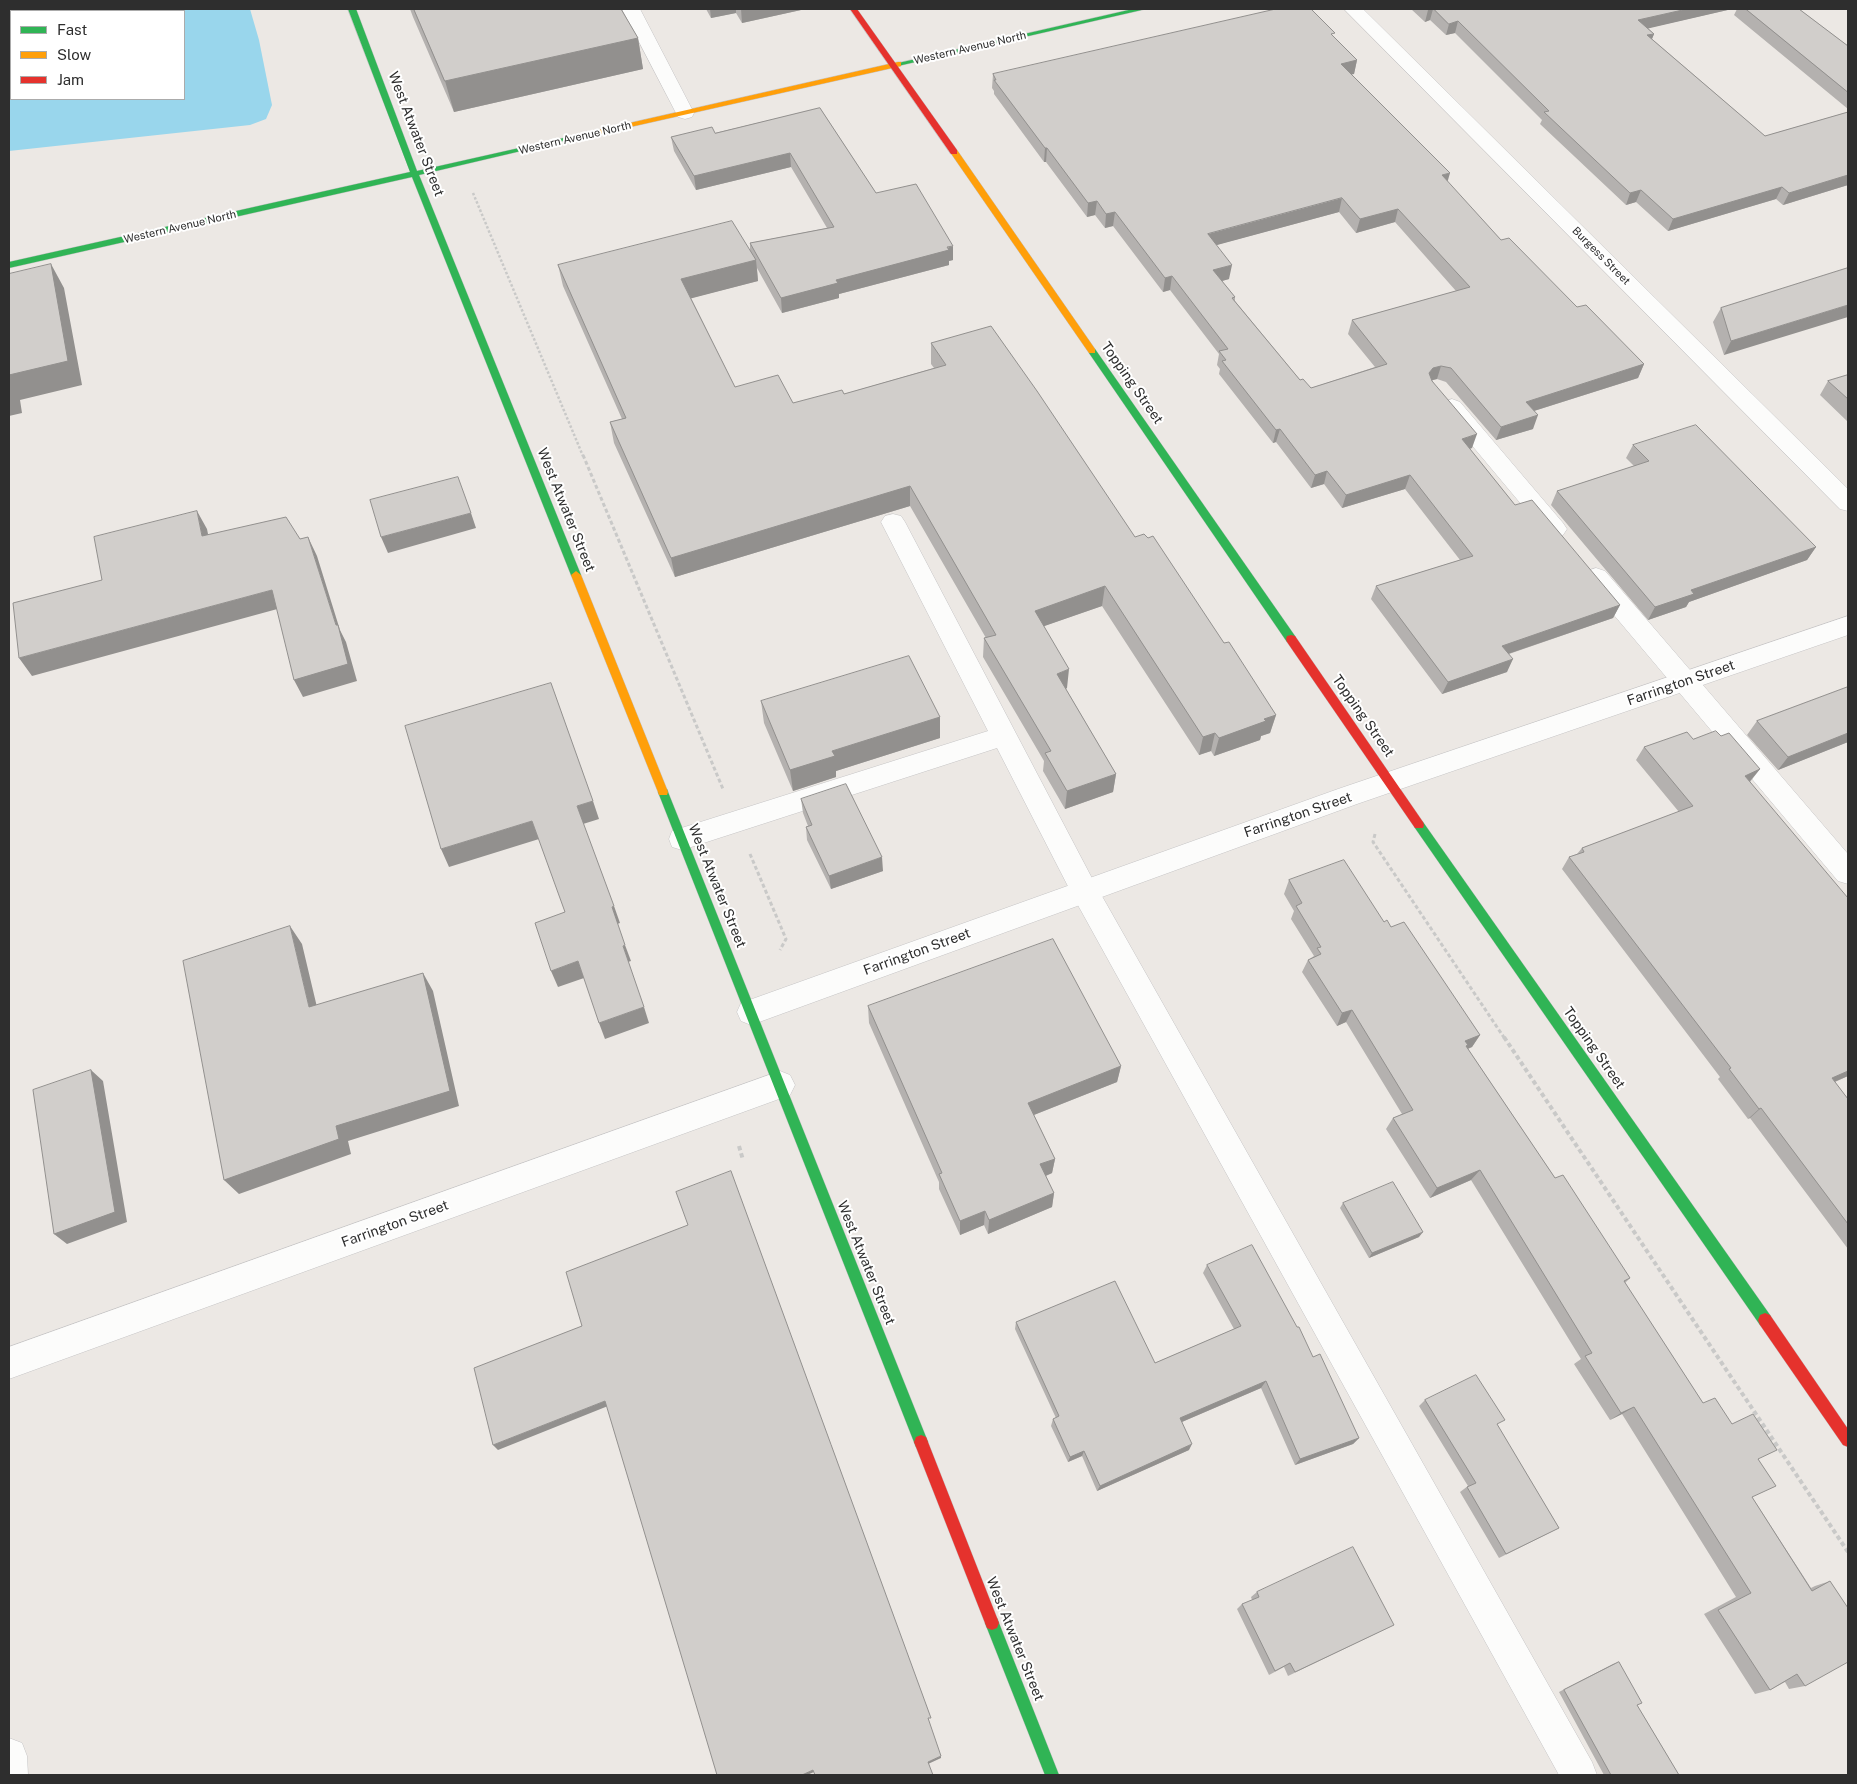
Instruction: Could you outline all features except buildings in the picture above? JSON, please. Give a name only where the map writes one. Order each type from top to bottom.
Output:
[{"type":"street","name":"West Atwater Street","points":[[352,9],[415,175],[751,1012],[1052,1775]]},
{"type":"street","points":[[631,9],[685,113]]},
{"type":"street","name":"Topping Street","points":[[853,9],[894,65],[1848,1440]]},
{"type":"street","name":"Western Avenue North","points":[[9,265],[415,175],[1142,9]]},
{"type":"street","name":"Burgess Street","points":[[1353,9],[1848,503]]},
{"type":"street","points":[[1437,388],[1684,683],[1848,873]]},
{"type":"street","points":[[893,522],[1084,890],[1579,1775]]},
{"type":"street","name":"Farrington Street","points":[[751,1012],[1084,890],[1848,625]]},
{"type":"street","points":[[682,839],[1004,736]]},
{"type":"street","name":"Farrington Street","points":[[9,1363],[780,1085]]},
{"type":"street","points":[[9,1756],[10,1775]]},
{"type":"path","points":[[472,191],[786,939],[780,950]]},
{"type":"path","points":[[1375,834],[1373,842],[1848,1552]]},
{"type":"path","points":[[739,1146],[743,1160]]},
{"type":"water","points":[[13,9],[250,9],[259,40],[272,105],[266,119],[250,125],[9,151],[10,11],[10,100],[185,100],[185,10],[12,10]]},
{"type":"traffic: fast","points":[[352,9],[415,175],[576,575]]},
{"type":"traffic: fast","points":[[898,64],[1142,9]]},
{"type":"traffic: fast","points":[[9,265],[568,139]]},
{"type":"traffic: fast","points":[[1092,351],[1291,639]]},
{"type":"traffic: fast","points":[[663,792],[921,1442]]},
{"type":"traffic: fast","points":[[1419,825],[1765,1320]]},
{"type":"traffic: fast","points":[[992,1623],[1052,1775]]},
{"type":"traffic: slow","points":[[568,139],[898,64]]},
{"type":"traffic: slow","points":[[954,152],[1092,351]]},
{"type":"traffic: slow","points":[[576,575],[663,792]]},
{"type":"traffic: jam","points":[[853,9],[954,152]]},
{"type":"traffic: jam","points":[[1291,639],[1419,825]]},
{"type":"traffic: jam","points":[[1765,1320],[1848,1440]]},
{"type":"traffic: jam","points":[[921,1442],[992,1623]]}]
